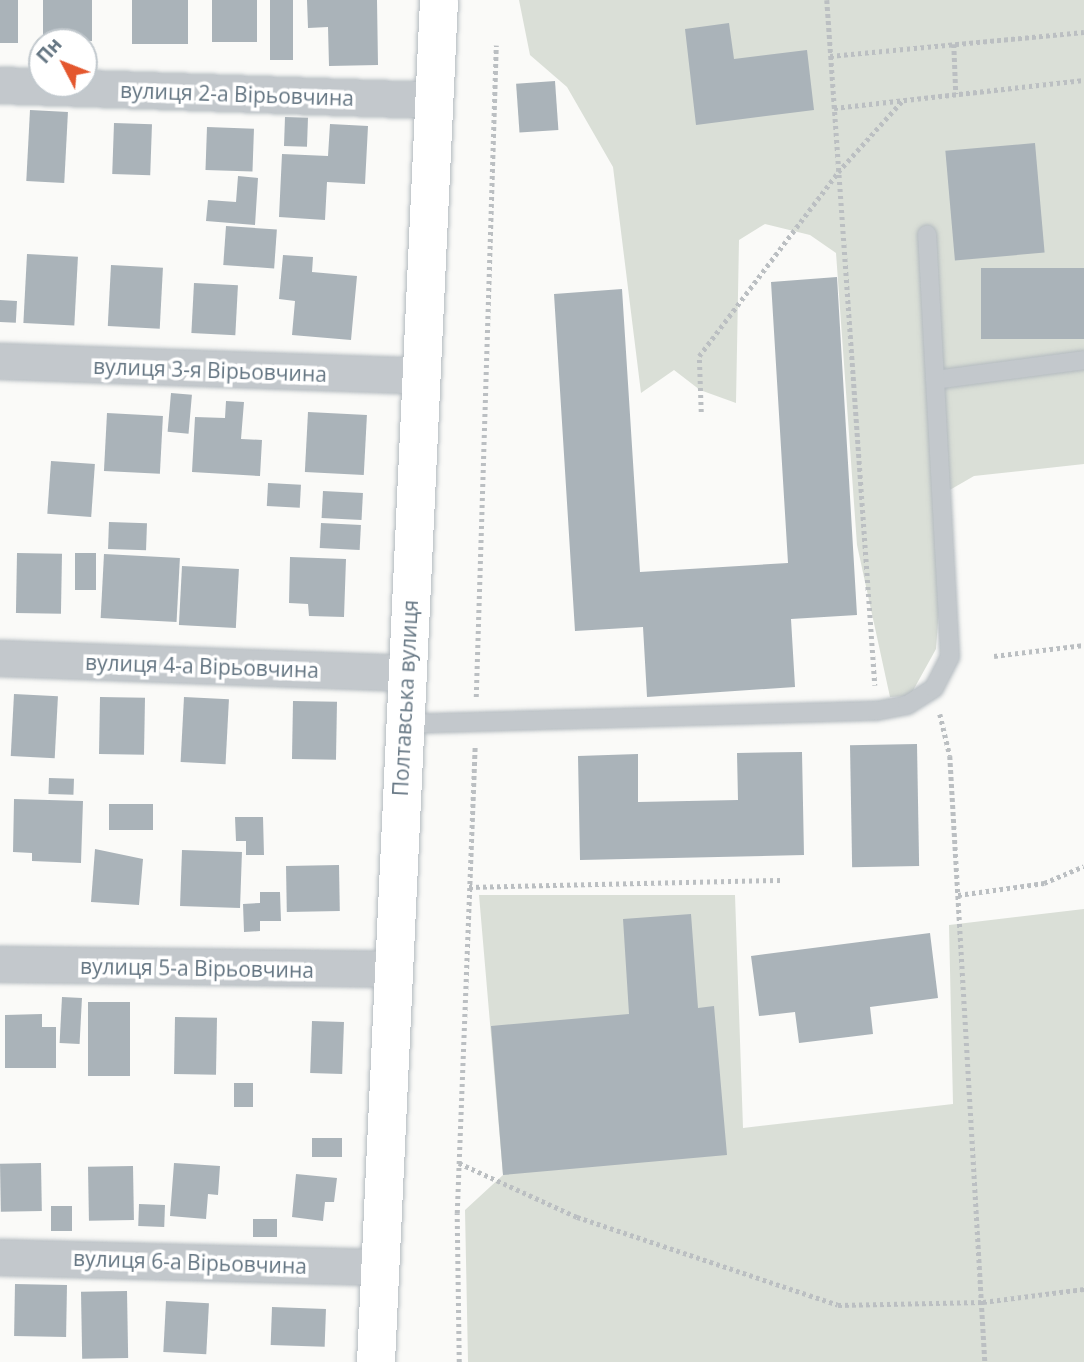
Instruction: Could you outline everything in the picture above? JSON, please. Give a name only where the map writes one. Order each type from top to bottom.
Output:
[{"type":"main road","name":"Полтавська вулиця","points":[[376,1362],[431,100],[440,18],[457,0]]},
{"type":"street","name":"вулиця 2-а Вірьовчина","points":[[0,85],[431,100]]},
{"type":"street","name":"вулиця 3-я Вірьовчина","points":[[0,361],[421,376]]},
{"type":"street","name":"вулиця 4-а Вірьовчинa","points":[[0,658],[405,673]]},
{"type":"street","name":"вулиця 5-а Вірьовчина","points":[[0,964],[393,969]]},
{"type":"street","name":"вулиця 6-а Вірьовчина","points":[[0,1257],[380,1267]]},
{"type":"lane","points":[[403,724],[876,711],[908,705],[934,688],[950,657],[928,235]]},
{"type":"lane","points":[[935,380],[1084,360]]},
{"type":"path","points":[[827,0],[876,711]]},
{"type":"path","points":[[830,56],[1084,32]]},
{"type":"path","points":[[954,44],[957,94]]},
{"type":"path","points":[[459,1362],[459,1163],[496,45]]},
{"type":"path","points":[[834,107],[1084,80]]},
{"type":"path","points":[[701,412],[699,356],[838,172],[903,100]]},
{"type":"path","points":[[994,656],[1084,645]]},
{"type":"path","points":[[934,688],[950,756],[985,1362]]},
{"type":"path","points":[[958,895],[1044,883],[1084,866]]},
{"type":"path","points":[[469,887],[782,880]]},
{"type":"path","points":[[459,1163],[577,1217],[838,1305],[983,1303],[1084,1289]]},
{"type":"shaded area","points":[[519,0],[1084,0],[1084,464],[974,476],[948,491],[936,649],[910,696],[890,697],[857,545],[836,253],[810,235],[765,224],[739,240],[736,403],[700,390],[674,370],[641,393],[613,167],[567,87],[530,55]]},
{"type":"shaded area","points":[[479,895],[735,895],[743,1128],[953,1104],[949,925],[1084,909],[1084,1362],[468,1362],[465,1210],[503,1175]]},
{"type":"building","points":[[0,0],[18,0],[18,43],[0,43]]},
{"type":"building","points":[[43,0],[92,0],[92,28],[43,28]]},
{"type":"building","points":[[132,0],[188,0],[188,44],[132,44]]},
{"type":"building","points":[[212,0],[257,0],[257,42],[212,42]]},
{"type":"building","points":[[270,0],[293,0],[293,60],[270,60]]},
{"type":"building","points":[[307,0],[377,0],[378,65],[329,66],[328,27],[308,28]]},
{"type":"building","points":[[729,23],[734,59],[807,50],[814,110],[696,125],[685,29]]},
{"type":"building","points":[[555,81],[558,130],[520,133],[516,84]]},
{"type":"building","points":[[30,110],[68,112],[64,183],[26,181]]},
{"type":"building","points":[[285,117],[308,118],[307,147],[284,146]]},
{"type":"building","points":[[114,123],[152,124],[150,175],[112,174]]},
{"type":"building","points":[[330,124],[368,126],[365,184],[327,182],[325,220],[279,217],[282,154],[328,156]]},
{"type":"building","points":[[207,127],[254,129],[252,172],[205,170]]},
{"type":"building","points":[[1035,143],[1045,253],[955,260],[945,151]]},
{"type":"building","points":[[238,176],[258,178],[255,225],[206,221],[208,200],[236,202]]},
{"type":"building","points":[[226,226],[277,230],[274,268],[223,265]]},
{"type":"building","points":[[27,254],[78,257],[74,326],[23,323]]},
{"type":"building","points":[[283,255],[313,257],[312,272],[357,276],[351,340],[292,335],[295,301],[279,299]]},
{"type":"building","points":[[111,265],[163,268],[160,329],[108,326]]},
{"type":"building","points":[[981,268],[1084,268],[1084,339],[981,339]]},
{"type":"building","points":[[837,277],[857,615],[791,619],[795,687],[647,697],[643,627],[575,631],[554,294],[622,289],[640,572],[788,563],[771,282]]},
{"type":"building","points":[[194,283],[238,285],[235,335],[191,333]]},
{"type":"building","points":[[0,300],[17,301],[16,323],[0,322]]},
{"type":"building","points":[[171,393],[192,395],[189,434],[168,432]]},
{"type":"building","points":[[226,401],[244,402],[241,439],[262,440],[260,476],[192,472],[195,417],[225,418]]},
{"type":"building","points":[[308,412],[367,415],[364,475],[305,472]]},
{"type":"building","points":[[107,413],[163,416],[160,474],[104,471]]},
{"type":"building","points":[[51,461],[95,464],[91,517],[47,514]]},
{"type":"building","points":[[268,483],[301,485],[300,508],[267,506]]},
{"type":"building","points":[[323,491],[363,493],[362,520],[322,518]]},
{"type":"building","points":[[109,522],[147,523],[146,550],[108,549]]},
{"type":"building","points":[[321,523],[361,525],[360,550],[320,548]]},
{"type":"building","points":[[17,553],[62,554],[61,614],[16,613]]},
{"type":"building","points":[[75,553],[96,553],[96,590],[75,590]]},
{"type":"building","points":[[104,554],[180,558],[177,622],[101,618]]},
{"type":"building","points":[[290,557],[346,559],[344,617],[309,616],[308,604],[289,603]]},
{"type":"building","points":[[182,566],[239,569],[236,628],[179,625]]},
{"type":"building","points":[[14,694],[58,696],[55,758],[11,756]]},
{"type":"building","points":[[100,697],[145,698],[144,755],[99,754]]},
{"type":"building","points":[[184,697],[229,699],[226,764],[181,762]]},
{"type":"building","points":[[293,701],[337,702],[336,760],[292,759]]},
{"type":"building","points":[[917,744],[919,866],[852,867],[850,745]]},
{"type":"building","points":[[802,752],[804,855],[580,860],[578,756],[638,754],[638,802],[738,800],[737,753]]},
{"type":"building","points":[[49,778],[74,779],[73,795],[48,794]]},
{"type":"building","points":[[14,799],[83,801],[81,863],[32,861],[32,853],[13,852]]},
{"type":"building","points":[[109,804],[153,804],[153,830],[109,830]]},
{"type":"building","points":[[235,817],[263,817],[264,855],[246,855],[246,841],[236,841]]},
{"type":"building","points":[[95,849],[143,859],[139,905],[91,902]]},
{"type":"building","points":[[182,850],[242,852],[240,908],[180,906]]},
{"type":"building","points":[[339,865],[340,911],[287,912],[286,866]]},
{"type":"building","points":[[260,892],[280,892],[281,921],[260,921],[260,931],[244,932],[243,904],[260,903]]},
{"type":"building","points":[[691,914],[698,1008],[714,1006],[727,1155],[503,1175],[491,1026],[629,1014],[623,919]]},
{"type":"building","points":[[930,933],[938,998],[870,1007],[873,1034],[799,1043],[795,1012],[759,1016],[751,956]]},
{"type":"building","points":[[62,997],[82,998],[80,1044],[60,1043]]},
{"type":"building","points":[[88,1002],[130,1002],[130,1076],[88,1076]]},
{"type":"building","points":[[42,1014],[42,1027],[56,1027],[56,1068],[5,1068],[5,1015]]},
{"type":"building","points":[[175,1017],[217,1018],[216,1075],[174,1074]]},
{"type":"building","points":[[312,1021],[344,1022],[342,1074],[310,1073]]},
{"type":"building","points":[[234,1083],[253,1083],[253,1107],[234,1107]]},
{"type":"building","points":[[312,1138],[342,1138],[342,1157],[312,1157]]},
{"type":"building","points":[[41,1163],[42,1211],[1,1212],[0,1164]]},
{"type":"building","points":[[174,1163],[220,1166],[218,1195],[208,1194],[206,1219],[170,1216]]},
{"type":"building","points":[[133,1166],[134,1220],[89,1221],[88,1167]]},
{"type":"building","points":[[296,1174],[337,1178],[334,1202],[325,1202],[323,1221],[292,1217]]},
{"type":"building","points":[[139,1204],[165,1205],[164,1227],[138,1226]]},
{"type":"building","points":[[51,1206],[72,1206],[72,1231],[51,1231]]},
{"type":"building","points":[[253,1219],[277,1219],[277,1237],[253,1237]]},
{"type":"building","points":[[15,1284],[67,1285],[66,1337],[14,1336]]},
{"type":"building","points":[[127,1291],[128,1358],[82,1359],[81,1292]]},
{"type":"building","points":[[166,1301],[209,1303],[206,1354],[163,1352]]},
{"type":"building","points":[[272,1307],[326,1309],[325,1347],[271,1345]]}]
